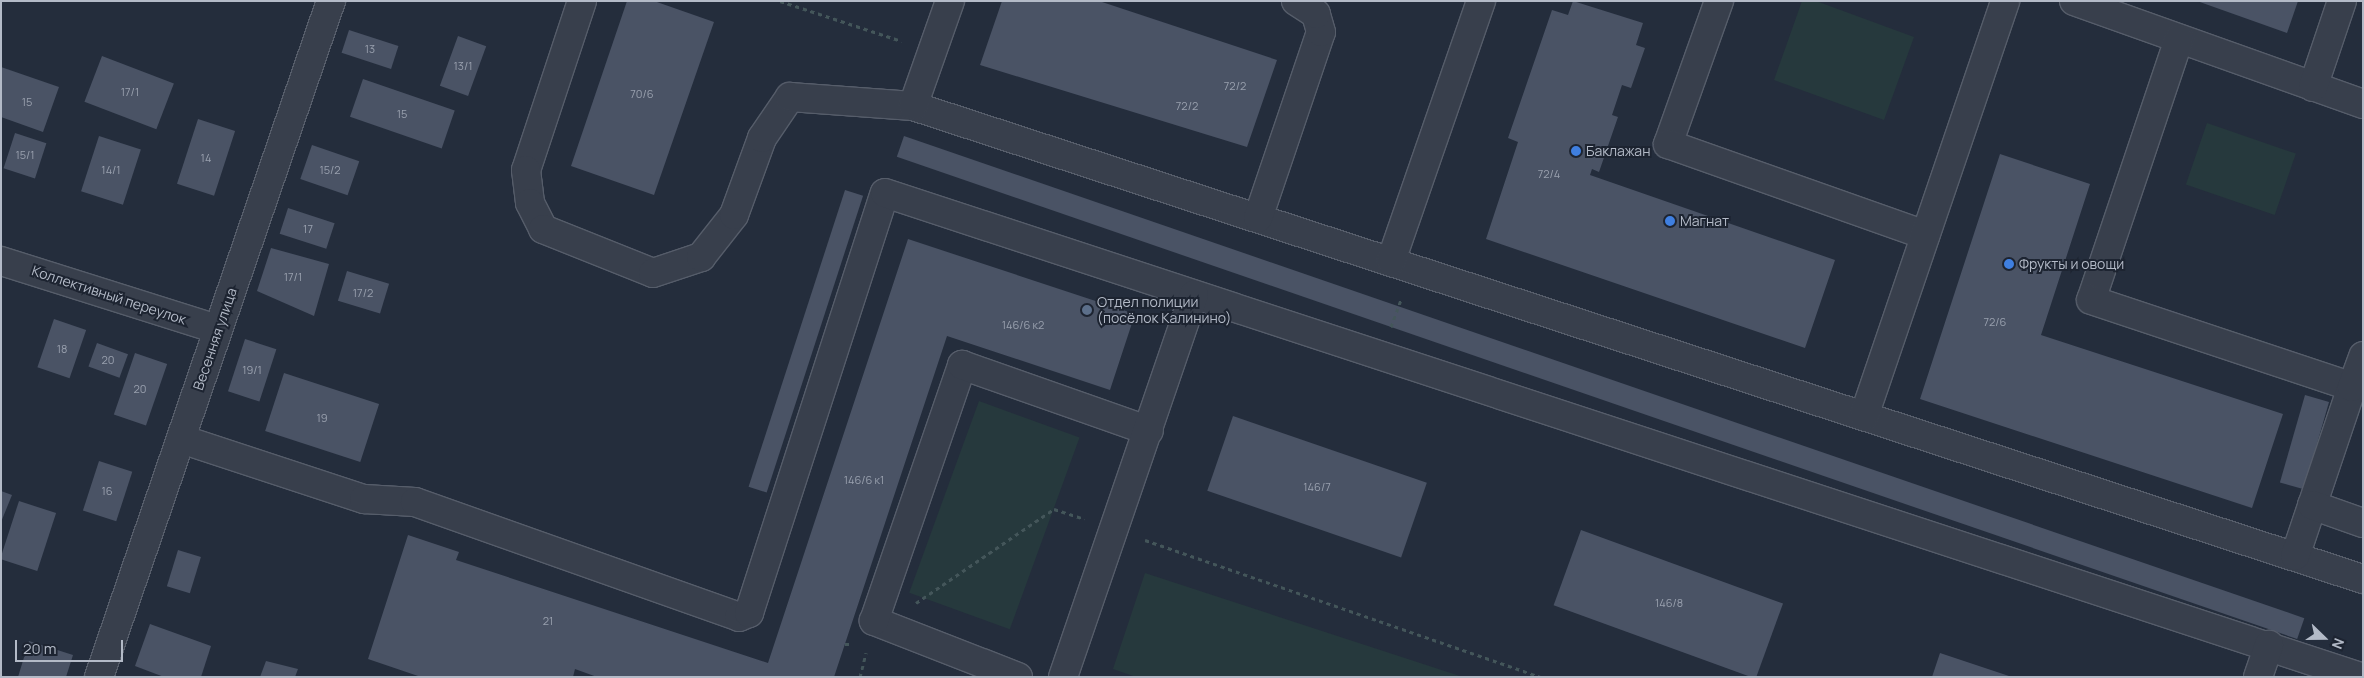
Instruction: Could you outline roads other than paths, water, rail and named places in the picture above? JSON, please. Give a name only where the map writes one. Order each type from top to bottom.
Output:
[{"type":"street","name":"Весенняя улица","points":[[99,677],[331,1]]},
{"type":"street","points":[[582,1],[526,170],[530,202],[543,229],[654,274],[701,257],[734,215],[762,138],[790,97],[913,106],[2363,579]]},
{"type":"street","points":[[913,106],[950,1]]},
{"type":"street","points":[[1258,218],[1321,32],[1316,14],[1296,1]]},
{"type":"street","points":[[1402,265],[1481,1]]},
{"type":"street","points":[[1719,1],[1668,144],[1925,235]]},
{"type":"street","points":[[1864,416],[2005,1]]},
{"type":"street","points":[[2074,1],[2130,11],[2178,39],[2363,104]]},
{"type":"street","points":[[2314,87],[2342,1]]},
{"type":"street","points":[[2178,39],[2091,300],[2352,387]]},
{"type":"street","points":[[181,439],[364,499],[415,502],[739,617],[748,613],[885,194],[2361,677]]},
{"type":"street","name":"Коллективный переулок","points":[[1,261],[217,329]]},
{"type":"street","points":[[1063,677],[1149,431],[1194,295]]},
{"type":"street","points":[[2296,556],[2363,356]]},
{"type":"street","points":[[1018,677],[876,629],[874,621],[962,366],[1149,431]]},
{"type":"street","points":[[2312,505],[2363,523]]},
{"type":"street","points":[[2258,677],[2268,645]]},
{"type":"place","name":"Баклажан","points":[[1576,151]]},
{"type":"place","name":"Магнат","points":[[1670,221]]},
{"type":"place","name":"Фрукты и овощи","points":[[2009,264]]},
{"type":"place","name":"Отдел полиции (посёлок Калинино)","points":[[1087,310]]}]
